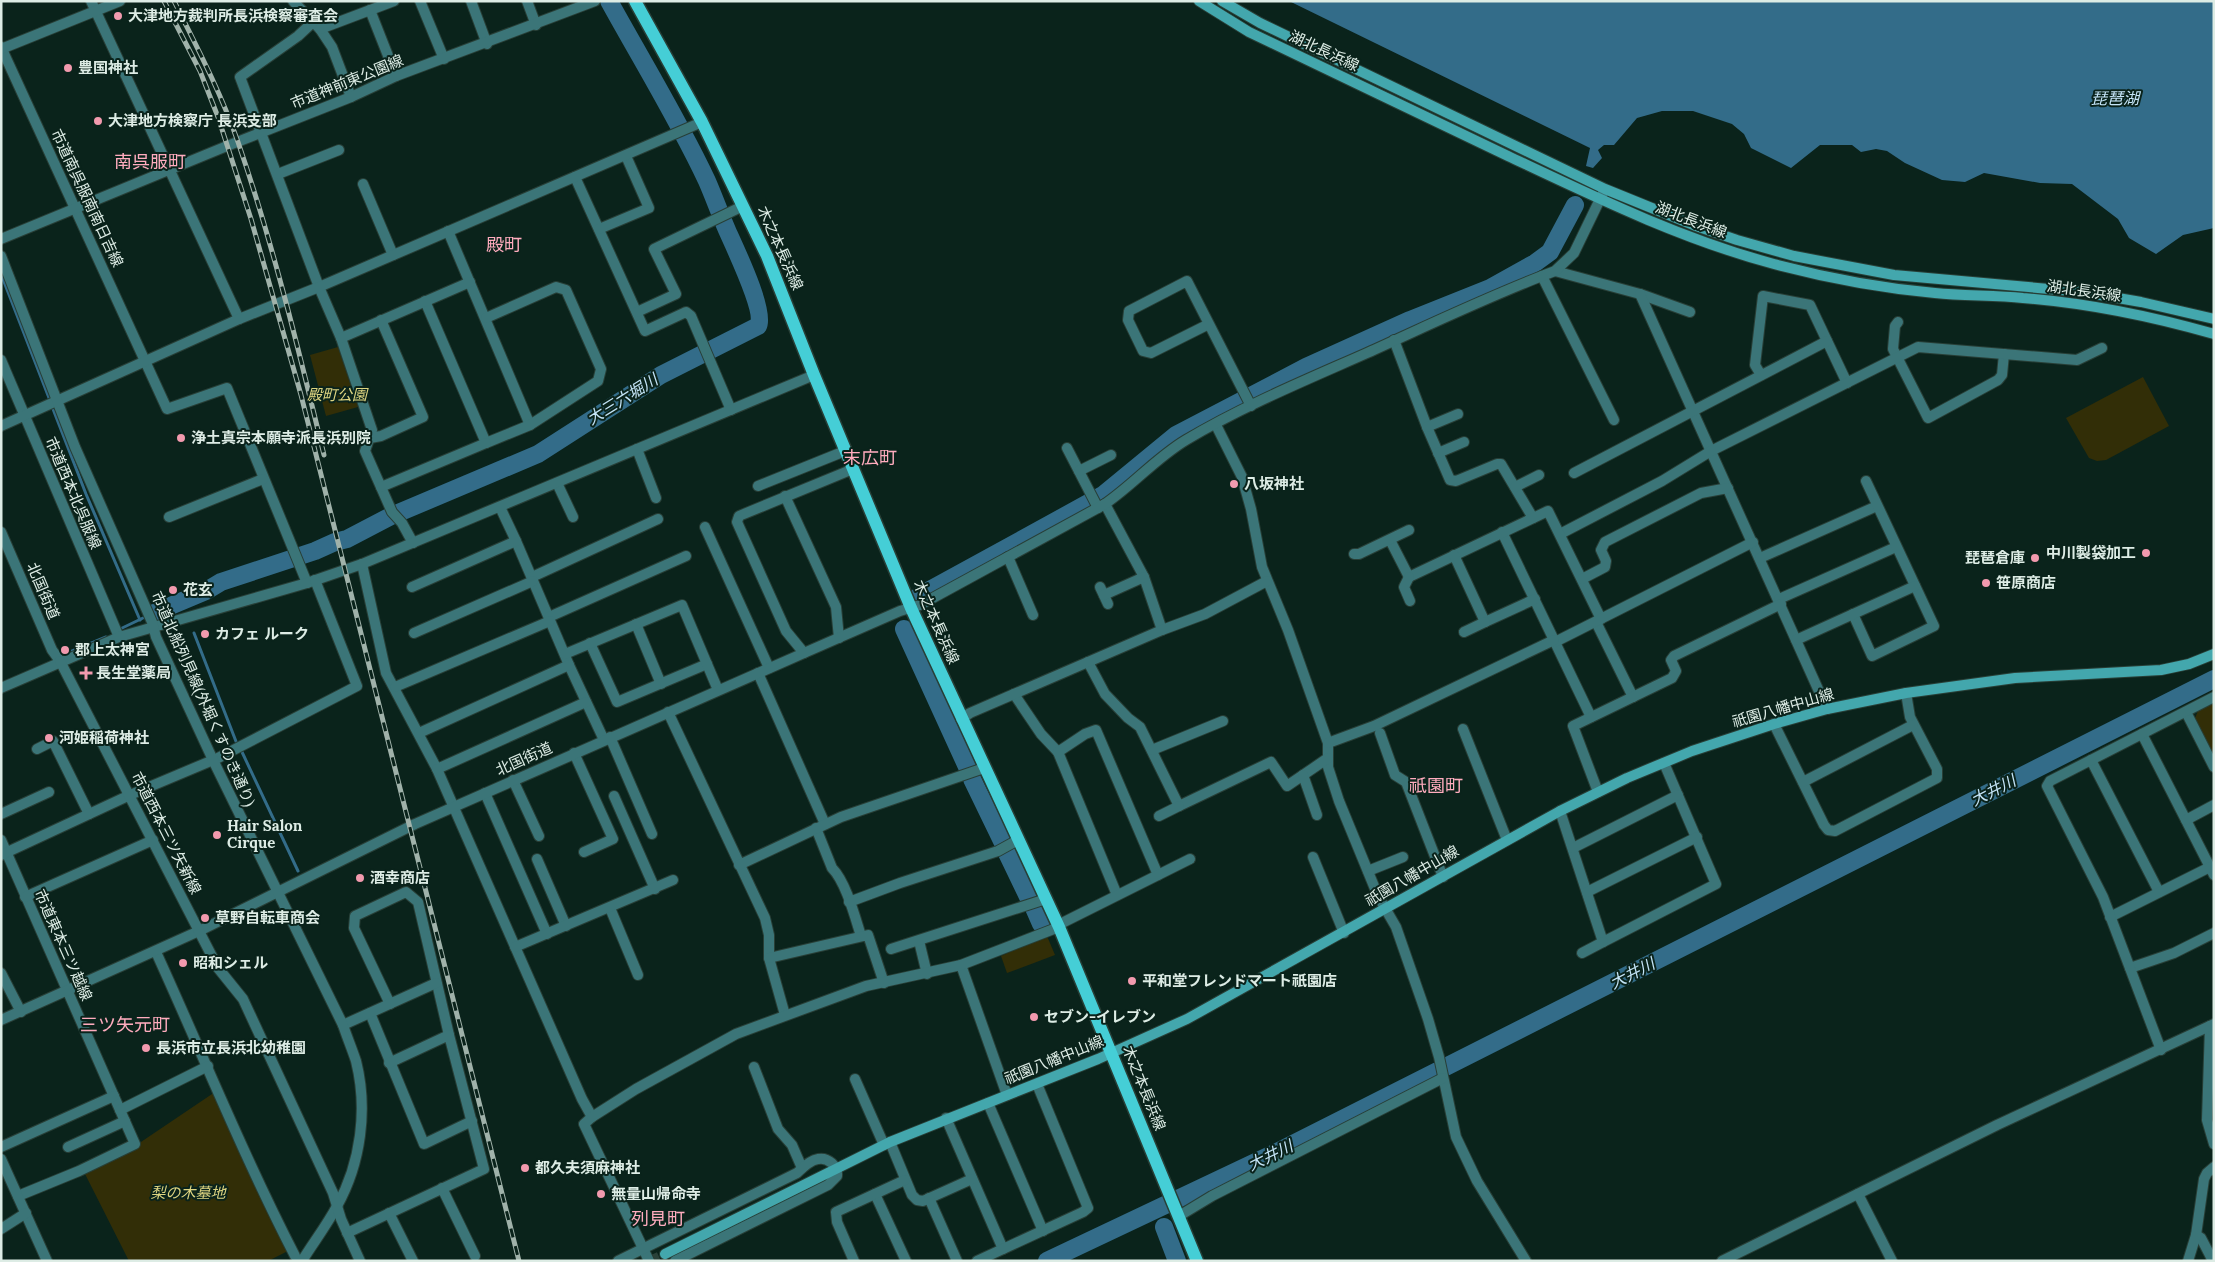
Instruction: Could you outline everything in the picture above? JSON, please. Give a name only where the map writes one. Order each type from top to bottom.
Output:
[{"type":"main road","name":"木之本長浜線","points":[[635,1],[702,122],[767,256],[814,375],[911,608],[1058,926],[1112,1052],[1197,1261]]},
{"type":"main road","name":"湖北長浜線","points":[[1198,1],[1249,32],[1600,199],[1674,230],[1729,250],[1811,273],[1891,288],[2022,298],[2105,309],[2172,322],[2214,334]]},
{"type":"main road","name":"湖北長浜線","points":[[1222,1],[1260,23],[1605,189],[1696,226],[1794,256],[1894,275],[2083,292],[2142,302],[2214,319]]},
{"type":"main road","name":"祇園八幡中山線","points":[[665,1254],[887,1143],[946,1118],[1037,1084],[1187,1019],[1560,811],[1598,792],[1692,751],[1826,709],[1906,693],[2014,678],[2161,670],[2189,664],[2214,654]]},
{"type":"street","points":[[2,48],[94,6],[120,1]]},
{"type":"street","points":[[293,1],[316,26],[340,64],[351,97]]},
{"type":"street","points":[[394,1],[316,26],[298,36],[240,77],[319,287],[341,338],[372,430],[365,451],[392,512],[402,523],[413,544]]},
{"type":"street","points":[[420,1],[444,59]]},
{"type":"street","points":[[471,1],[487,44]]},
{"type":"street","points":[[528,1],[536,25]]},
{"type":"street","name":"市道神前東公園線","points":[[1,239],[351,97],[396,76],[487,44],[595,1]]},
{"type":"street","points":[[94,6],[238,319]]},
{"type":"street","points":[[370,10],[396,76]]},
{"type":"street","name":"市道南呉服南南日吉線","points":[[2,48],[167,409],[228,388],[263,479]]},
{"type":"street","points":[[1,426],[238,319],[319,287],[702,122]]},
{"type":"street","points":[[278,174],[339,150]]},
{"type":"street","points":[[599,229],[649,208],[626,156]]},
{"type":"street","points":[[575,177],[645,331],[686,312],[691,316],[731,410]]},
{"type":"street","points":[[363,184],[393,255]]},
{"type":"street","points":[[1555,271],[1574,253],[1605,189]]},
{"type":"street","points":[[637,312],[676,294],[654,250],[744,206]]},
{"type":"street","points":[[448,232],[530,425]]},
{"type":"street","name":"市道北船列見線(外堀くすのき通り)","points":[[1,256],[79,456],[153,628],[276,892],[343,1026],[356,1062],[361,1099],[361,1133],[355,1160],[338,1205],[298,1258]]},
{"type":"street","points":[[1555,271],[1640,294],[1690,312]]},
{"type":"street","name":"北国街道","points":[[1,1020],[156,952],[276,892],[486,792],[769,668],[920,605],[1008,558],[1098,503],[1124,491],[1168,452],[1216,425],[1248,401],[1300,382],[1555,271]]},
{"type":"street","points":[[1542,276],[1614,420]]},
{"type":"street","points":[[341,338],[470,282]]},
{"type":"street","points":[[1209,324],[1151,353],[1143,351],[1128,320],[1129,311],[1187,282],[1209,324],[1248,401]]},
{"type":"street","points":[[381,487],[530,425],[598,381],[601,369],[566,290],[556,287],[486,318]]},
{"type":"street","points":[[1640,294],[1780,602],[1826,709]]},
{"type":"street","points":[[1761,375],[1756,365],[1763,296],[1810,305],[1847,383]]},
{"type":"street","points":[[425,301],[486,442]]},
{"type":"street","points":[[370,438],[381,436],[423,417],[381,320]]},
{"type":"street","points":[[1898,322],[1895,326],[1893,349],[1928,418],[1998,380],[2002,375],[2004,354]]},
{"type":"street","points":[[1394,340],[1427,428],[1452,481],[1500,464],[1505,467],[1534,518]]},
{"type":"street","points":[[1574,473],[1827,340]]},
{"type":"street","points":[[1560,534],[1662,481],[1711,451],[1922,346],[2077,360],[2102,348]]},
{"type":"street","name":"市道西本北呉服線","points":[[1,360],[23,411],[23,416],[119,637]]},
{"type":"street","points":[[1,688],[119,637],[311,581],[362,564],[814,375]]},
{"type":"street","points":[[1427,428],[1458,414]]},
{"type":"street","points":[[1216,425],[1242,477],[1252,509],[1259,552],[1267,581],[1288,630],[1328,743],[1328,767],[1339,800],[1385,910],[1396,927],[1428,1019],[1440,1061],[1456,1137],[1477,1181],[1526,1261]]},
{"type":"street","points":[[1438,453],[1464,442]]},
{"type":"street","points":[[1067,448],[1144,578],[1162,630]]},
{"type":"street","points":[[637,449],[656,498]]},
{"type":"street","points":[[758,486],[846,450]]},
{"type":"street","points":[[1079,471],[1111,455]]},
{"type":"street","points":[[804,653],[786,631],[737,522],[739,516],[853,469]]},
{"type":"street","points":[[1515,487],[1539,474]]},
{"type":"street","points":[[4,854],[130,795],[213,760],[357,686],[311,581],[296,558],[263,479],[169,517]]},
{"type":"street","points":[[1853,614],[1872,656],[1934,626],[1866,481]]},
{"type":"street","points":[[557,483],[572,517]]},
{"type":"street","points":[[1582,579],[1605,567],[1606,561],[1601,550],[1605,542],[1701,493],[1728,488]]},
{"type":"street","points":[[784,496],[836,607],[839,638]]},
{"type":"street","points":[[1760,558],[1877,506]]},
{"type":"street","points":[[500,507],[586,702],[607,738],[652,834]]},
{"type":"street","points":[[1410,601],[1404,587],[1408,578],[1548,511],[1582,579],[1633,697]]},
{"type":"street","points":[[414,633],[658,519]]},
{"type":"street","points":[[705,527],[769,668]]},
{"type":"street","points":[[1354,554],[1359,554],[1409,530]]},
{"type":"street","name":"北国街道","points":[[1,532],[52,650],[60,661]]},
{"type":"street","points":[[1502,532],[1591,718]]},
{"type":"street","points":[[1390,540],[1408,578]]},
{"type":"street","points":[[412,587],[516,541]]},
{"type":"street","points":[[1328,743],[1374,726],[1555,641],[1753,542]]},
{"type":"street","points":[[1598,792],[1573,726],[1672,678],[1676,671],[1671,660],[1674,656],[1780,602],[1896,547]]},
{"type":"street","points":[[1454,555],[1485,622]]},
{"type":"street","points":[[395,687],[550,619],[686,556]]},
{"type":"street","points":[[1008,558],[1033,615]]},
{"type":"street","points":[[362,564],[386,673],[437,769],[592,1117]]},
{"type":"street","points":[[1104,595],[1144,578]]},
{"type":"street","points":[[961,719],[970,712],[1162,630],[1205,614],[1267,581]]},
{"type":"street","points":[[1796,640],[1915,586]]},
{"type":"street","points":[[1464,632],[1535,599]]},
{"type":"street","points":[[565,654],[682,605],[718,690]]},
{"type":"street","points":[[636,624],[661,684]]},
{"type":"street","points":[[590,643],[617,702],[707,664]]},
{"type":"street","name":"市道西本三ツ矢新線","points":[[60,661],[218,968],[242,999],[338,1205],[347,1233],[360,1261]]},
{"type":"street","points":[[1088,662],[1105,694],[1128,718],[1140,727],[1179,806]]},
{"type":"street","points":[[419,733],[569,665]]},
{"type":"street","points":[[758,673],[820,826],[860,936]]},
{"type":"street","points":[[1774,724],[1824,826],[1832,831],[1935,780],[1938,776],[1937,770],[1910,717],[1906,693]]},
{"type":"street","points":[[1014,694],[1041,734],[1058,752],[1117,895]]},
{"type":"street","points":[[2161,1050],[2103,897],[2047,788],[2050,781],[2214,697]]},
{"type":"street","points":[[437,769],[586,702]]},
{"type":"street","points":[[668,712],[765,918],[769,935],[769,958],[785,1015]]},
{"type":"street","points":[[2186,712],[2214,766]]},
{"type":"street","points":[[1152,750],[1223,721]]},
{"type":"street","points":[[1803,782],[1914,725]]},
{"type":"street","points":[[1463,728],[1507,840]]},
{"type":"street","points":[[1058,752],[1085,734],[1096,730],[1158,875]]},
{"type":"street","points":[[1380,733],[1395,775],[1406,782],[1443,877]]},
{"type":"street","points":[[2110,916],[2159,892],[2212,871],[2142,734]]},
{"type":"street","points":[[37,749],[53,741],[89,814]]},
{"type":"street","points":[[574,753],[612,839],[584,852]]},
{"type":"street","points":[[1159,816],[1271,762],[1287,786],[1328,758]]},
{"type":"street","points":[[2091,760],[2159,892]]},
{"type":"street","points":[[1582,953],[1716,884],[1664,763]]},
{"type":"street","points":[[739,865],[820,826],[984,768]]},
{"type":"street","points":[[1303,775],[1317,815]]},
{"type":"street","points":[[513,780],[539,836]]},
{"type":"street","points":[[1,814],[49,792]]},
{"type":"street","points":[[486,792],[547,934]]},
{"type":"street","points":[[1573,848],[1678,794]]},
{"type":"street","points":[[614,796],[655,889]]},
{"type":"street","points":[[2186,820],[2214,805]]},
{"type":"street","points":[[1560,811],[1603,942]]},
{"type":"street","points":[[1587,892],[1696,837]]},
{"type":"street","name":"市道東本三ツ越線","points":[[1,840],[4,854],[135,1144],[79,1172],[18,1196]]},
{"type":"street","points":[[25,897],[153,840]]},
{"type":"street","points":[[849,902],[998,851],[1018,840]]},
{"type":"street","points":[[1313,857],[1344,933]]},
{"type":"street","points":[[1368,871],[1403,858]]},
{"type":"street","points":[[537,859],[566,926]]},
{"type":"street","points":[[646,1256],[584,1124],[592,1117],[636,1089],[736,1034],[866,986],[961,965],[1058,926],[1190,860]]},
{"type":"street","points":[[515,947],[673,880]]},
{"type":"street","points":[[347,1233],[484,1169],[436,983],[418,902],[406,892],[355,916],[354,928],[390,1004]]},
{"type":"street","points":[[891,949],[1046,899]]},
{"type":"street","points":[[610,908],[638,975]]},
{"type":"street","points":[[2130,968],[2174,953],[2214,933]]},
{"type":"street","points":[[769,958],[868,935],[884,982]]},
{"type":"street","points":[[918,941],[927,974]]},
{"type":"street","points":[[156,952],[262,1191],[298,1258]]},
{"type":"street","points":[[961,965],[1007,1095]]},
{"type":"street","points":[[1,972],[21,1012]]},
{"type":"street","points":[[343,1026],[436,983]]},
{"type":"street","points":[[370,1013],[424,1144],[472,1121]]},
{"type":"street","points":[[1722,1261],[1997,1125],[2212,1025],[2212,1055],[2207,1120],[2214,1144]]},
{"type":"street","points":[[390,1063],[449,1035]]},
{"type":"street","points":[[120,1110],[208,1066]]},
{"type":"street","points":[[754,1067],[778,1129],[792,1145],[802,1168]]},
{"type":"street","points":[[1179,1215],[1443,1076]]},
{"type":"street","points":[[855,1079],[915,1200],[920,1201],[929,1198],[972,1179]]},
{"type":"street","points":[[977,1261],[1086,1211],[1088,1206],[1037,1084]]},
{"type":"street","points":[[1,1147],[114,1096]]},
{"type":"street","points":[[988,1103],[1043,1231]]},
{"type":"street","points":[[946,1118],[1004,1249]]},
{"type":"street","points":[[68,1147],[125,1121]]},
{"type":"street","points":[[618,1261],[646,1256],[797,1173],[819,1158],[829,1161],[836,1168],[836,1176],[828,1185],[675,1261]]},
{"type":"street","points":[[1,1159],[47,1261]]},
{"type":"street","points":[[2188,1261],[2196,1235],[2204,1179],[2206,1173],[2214,1167]]},
{"type":"street","points":[[854,1261],[837,1222],[836,1214],[905,1180]]},
{"type":"street","points":[[442,1188],[475,1256]]},
{"type":"street","points":[[875,1194],[906,1261]]},
{"type":"street","points":[[1858,1194],[1892,1261]]},
{"type":"street","points":[[929,1198],[957,1261]]},
{"type":"street","points":[[1,1229],[26,1213]]},
{"type":"street","points":[[389,1213],[413,1261]]},
{"type":"street","points":[[2196,1235],[2201,1238],[2213,1261]]},
{"type":"green space","name":"殿町公園","points":[[338,347],[358,407],[326,416],[310,355]]},
{"type":"green space","points":[[2143,377],[2169,426],[2106,460],[2097,461],[2089,458],[2066,418]]},
{"type":"green space","points":[[2214,703],[2214,752],[2212,752],[2195,718],[2198,711]]},
{"type":"green space","points":[[1047,936],[1055,955],[1007,973],[1001,956]]},
{"type":"green space","name":"梨の木墓地","points":[[218,1090],[290,1250],[268,1261],[129,1261],[83,1170],[132,1148]]},
{"type":"water","name":"琵琶湖","points":[[1289,1],[2214,1],[2214,228],[2183,235],[2156,254],[2129,238],[2118,219],[2072,184],[2040,183],[1984,173],[1965,182],[1942,180],[1905,163],[1887,151],[1876,149],[1861,152],[1852,145],[1820,145],[1791,168],[1751,148],[1744,134],[1732,124],[1693,111],[1662,111],[1637,118],[1614,145],[1604,145],[1598,150],[1602,158],[1593,168],[1586,166],[1590,148]]},
{"type":"waterway","name":"大三六堀川","points":[[156,612],[206,591],[221,582],[347,539],[391,516],[538,454],[661,375],[758,326],[758,307],[754,294],[707,181],[672,113],[609,1]]},
{"type":"waterway","points":[[919,596],[1103,495],[1176,435],[1306,367],[1410,320],[1490,288],[1535,263],[1550,252],[1575,205]]},
{"type":"waterway","points":[[1,274],[49,398]]},
{"type":"waterway","points":[[53,409],[86,494],[140,620]]},
{"type":"waterway","name":"大三六堀川","points":[[118,630],[143,618]]},
{"type":"waterway","points":[[904,629],[968,769]]},
{"type":"waterway","points":[[194,633],[237,744]]},
{"type":"waterway","name":"大三六堀川","points":[[65,654],[106,637]]},
{"type":"waterway","name":"大井川","points":[[1047,1261],[1275,1153],[2214,679]]},
{"type":"waterway","points":[[242,752],[298,871]]},
{"type":"waterway","points":[[972,779],[1003,843]]},
{"type":"waterway","points":[[1007,853],[1030,901]]},
{"type":"waterway","points":[[1034,908],[1041,924],[1046,928]]},
{"type":"waterway","points":[[1164,1227],[1177,1261]]},
{"type":"tunnel","points":[[650,1261],[665,1254]]},
{"type":"railway","points":[[164,1],[200,71],[218,117],[251,219],[301,395],[519,1261]]},
{"type":"railway","points":[[174,1],[224,106],[251,180],[285,298],[324,455]]},
{"type":"place","name":"大津地方裁判所長浜検察審査会","points":[[118,16]]},
{"type":"place","name":"豊国神社","points":[[68,68]]},
{"type":"place","name":"大津地方検察庁 長浜支部","points":[[98,121]]},
{"type":"place","name":"浄土真宗本願寺派長浜別院","points":[[181,438]]},
{"type":"place","name":"八坂神社","points":[[1234,484]]},
{"type":"place","name":"中川製袋加工","points":[[2146,553]]},
{"type":"place","name":"琵琶倉庫","points":[[2035,558]]},
{"type":"place","name":"笹原商店","points":[[1986,583]]},
{"type":"place","name":"花玄","points":[[173,590]]},
{"type":"place","name":"カフェ ルーク","points":[[205,634]]},
{"type":"place","name":"郡上太神宮","points":[[65,650]]},
{"type":"place","name":"長生堂薬局","points":[[86,673]]},
{"type":"place","name":"河姫稲荷神社","points":[[49,738]]},
{"type":"place","name":"Hair Salon Cirque","points":[[217,835]]},
{"type":"place","name":"酒幸商店","points":[[360,878]]},
{"type":"place","name":"草野自転車商会","points":[[205,918]]},
{"type":"place","name":"昭和シェル","points":[[183,963]]},
{"type":"place","name":"平和堂フレンドマート祇園店","points":[[1132,981]]},
{"type":"place","name":"セブン-イレブン","points":[[1034,1017]]},
{"type":"place","name":"長浜市立長浜北幼稚園","points":[[146,1048]]},
{"type":"place","name":"都久夫須麻神社","points":[[525,1168]]},
{"type":"place","name":"無量山帰命寺","points":[[601,1194]]},
{"type":"district","name":"南呉服町","points":[[150,162]]},
{"type":"district","name":"殿町","points":[[504,245]]},
{"type":"district","name":"末広町","points":[[870,458]]},
{"type":"district","name":"祇園町","points":[[1436,786]]},
{"type":"district","name":"三ツ矢元町","points":[[125,1025]]},
{"type":"district","name":"列見町","points":[[658,1219]]}]
